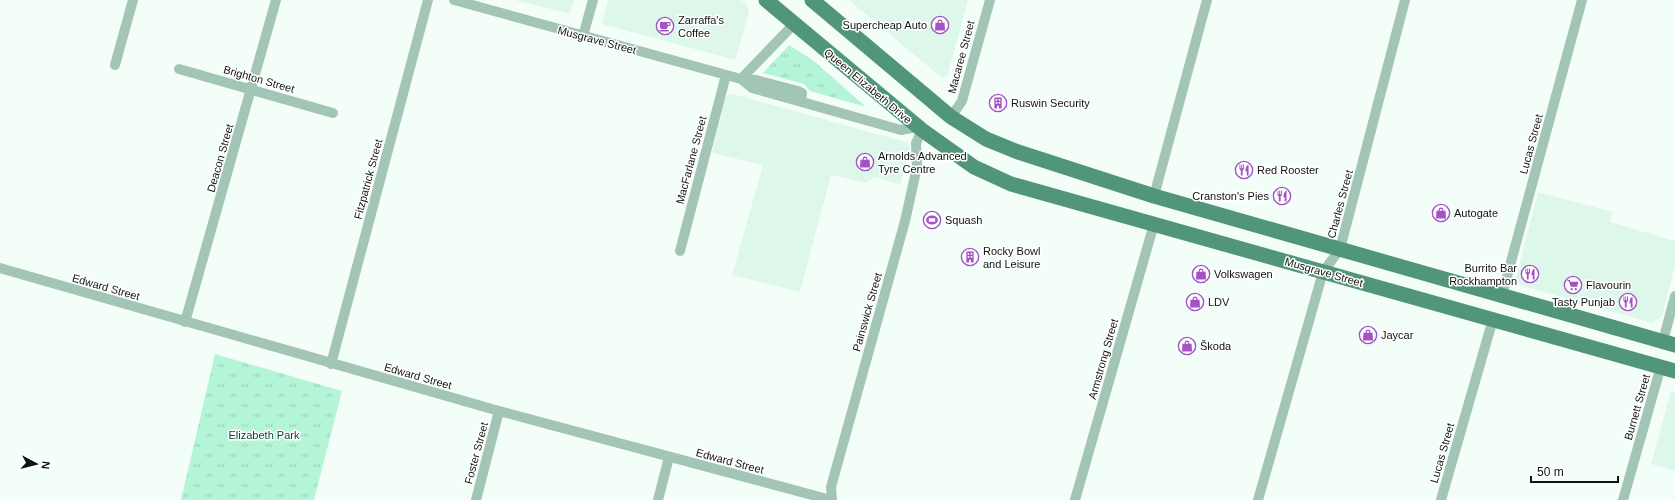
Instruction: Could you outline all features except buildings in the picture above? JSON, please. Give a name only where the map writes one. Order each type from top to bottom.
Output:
[{"type":"main road","name":"Queen Elizabeth Drive","points":[[766,0],[919,128],[974,167]]},
{"type":"main road","points":[[812,0],[951,117],[986,139],[1058,166],[1154,196],[1669,343]]},
{"type":"main road","name":"Musgrave Street","points":[[974,167],[1011,184],[1675,371]]},
{"type":"street","points":[[115,65],[133,0]]},
{"type":"street","name":"Deacon Street","points":[[186,322],[276,0]]},
{"type":"street","name":"Fitzpatrick Street","points":[[331,364],[428,0]]},
{"type":"street","name":"Musgrave Street","points":[[454,0],[741,79],[752,88],[901,130],[919,128]]},
{"type":"street","points":[[583,36],[593,0]]},
{"type":"street","name":"Macaree Street","points":[[951,117],[962,101],[990,0]]},
{"type":"street","points":[[1154,196],[1207,0]]},
{"type":"street","name":"Charles Street","points":[[1258,500],[1323,272],[1340,249],[1405,0]]},
{"type":"street","name":"Lucas Street","points":[[1502,295],[1582,0]]},
{"type":"street","points":[[741,79],[794,24]]},
{"type":"street","name":"Brighton Street","points":[[179,70],[333,113]]},
{"type":"street","name":"MacFarlane Street","points":[[680,251],[726,75]]},
{"type":"street","name":"Painswick Street","points":[[831,500],[831,487],[905,221],[916,167],[916,143],[919,128]]},
{"type":"street","name":"Armstrong Street","points":[[1076,500],[1154,224]]},
{"type":"street","name":"Edward Street","points":[[0,268],[499,412],[831,500]]},
{"type":"street","points":[[1669,343],[1675,296]]},
{"type":"street","name":"Lucas Street","points":[[1441,500],[1493,319]]},
{"type":"street","name":"Burnett Street","points":[[1623,500],[1661,366]]},
{"type":"street","name":"Foster Street","points":[[476,500],[499,412]]},
{"type":"street","points":[[658,500],[669,457]]},
{"type":"shaded area","points":[[515,0],[574,0],[570,14]]},
{"type":"shaded area","points":[[608,0],[741,0],[747,5],[749,12],[735,60],[602,24]]},
{"type":"shaded area","points":[[849,0],[968,0],[947,77],[942,78]]},
{"type":"shaded area","points":[[733,94],[909,143],[910,148],[900,185],[875,177],[866,183],[831,175],[800,292],[732,275],[763,165],[712,153],[726,96]]},
{"type":"shaded area","points":[[1538,192],[1613,212],[1610,222],[1675,241],[1675,265],[1662,316],[1652,323],[1520,285],[1516,278]]},
{"type":"shaded area","points":[[1671,391],[1675,392],[1675,471],[1651,464]]},
{"type":"green space","points":[[789,45],[814,61],[866,107],[810,91],[804,84],[763,73]]},
{"type":"green space","name":"Elizabeth Park","points":[[215,354],[342,391],[314,500],[181,500]]},
{"type":"place","name":"Supercheap Auto","points":[[940,25]]},
{"type":"place","name":"Zarraffa's Coffee","points":[[665,26]]},
{"type":"place","name":"Ruswin Security","points":[[998,103]]},
{"type":"place","name":"Arnolds Advanced Tyre Centre","points":[[865,162]]},
{"type":"place","name":"Red Rooster","points":[[1244,170]]},
{"type":"place","name":"Cranston's Pies","points":[[1282,196]]},
{"type":"place","name":"Autogate","points":[[1441,213]]},
{"type":"place","name":"Squash","points":[[932,220]]},
{"type":"place","name":"Rocky Bowl and Leisure","points":[[970,257]]},
{"type":"place","name":"Volkswagen","points":[[1201,274]]},
{"type":"place","name":"Burrito Bar Rockhampton","points":[[1530,274]]},
{"type":"place","name":"Flavourin","points":[[1573,285]]},
{"type":"place","name":"LDV","points":[[1195,302]]},
{"type":"place","name":"Tasty Punjab","points":[[1628,302]]},
{"type":"place","name":"Jaycar","points":[[1368,335]]},
{"type":"place","name":"Škoda","points":[[1187,346]]}]
